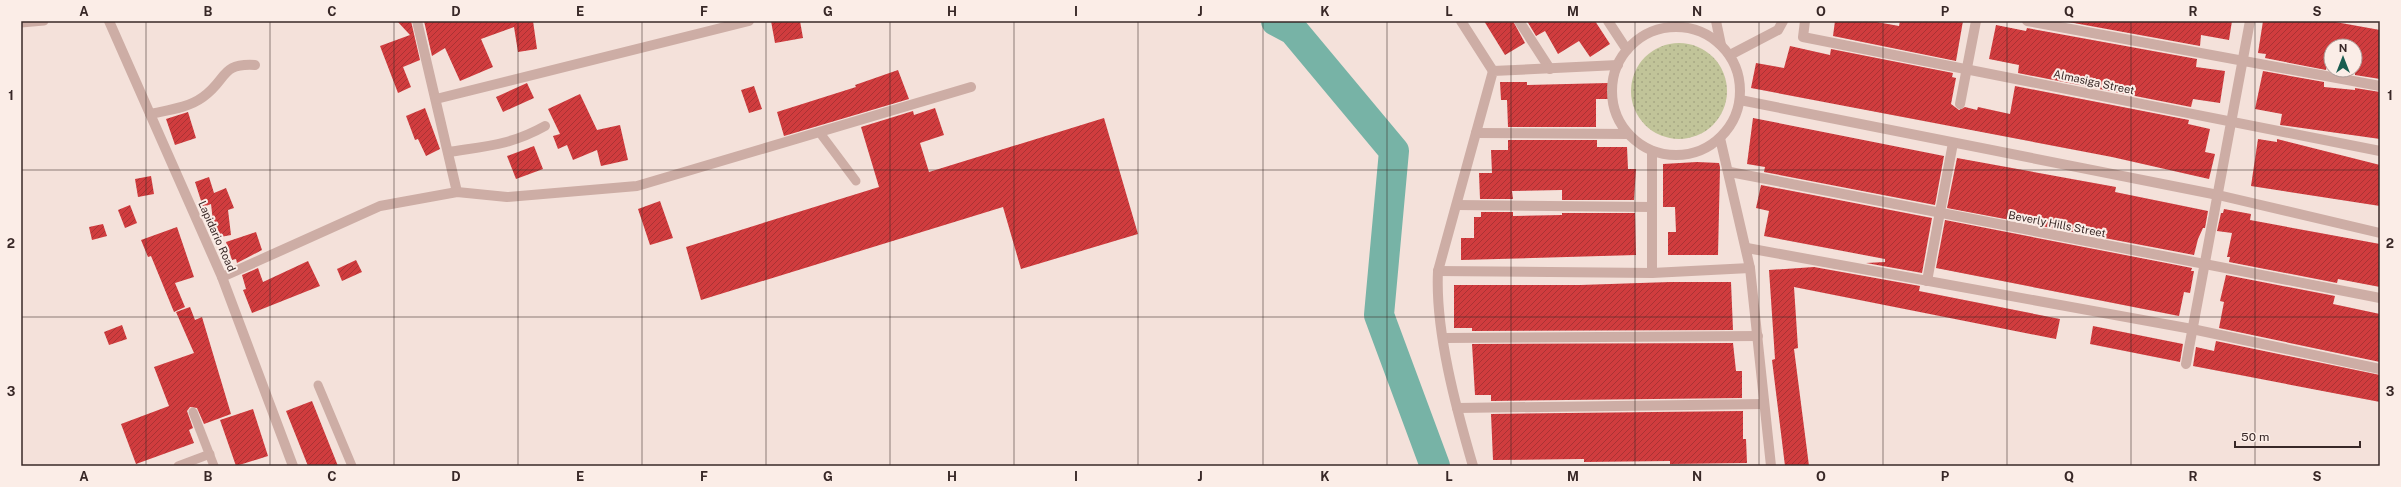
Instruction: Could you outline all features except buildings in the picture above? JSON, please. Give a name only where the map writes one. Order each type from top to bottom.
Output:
[{"type":"street","name":"Lapidario Road","points":[[109,21],[222,277],[293,466]]},
{"type":"street","points":[[417,21],[449,152],[457,192]]},
{"type":"street","points":[[436,99],[748,21]]},
{"type":"street","points":[[1460,21],[1493,71],[1438,271],[1437,294],[1456,408],[1473,466]]},
{"type":"street","points":[[1519,21],[1550,69]]},
{"type":"street","points":[[1608,21],[1627,50]]},
{"type":"street","points":[[1716,21],[1721,45]]},
{"type":"street","points":[[1730,55],[1778,30],[1783,21]]},
{"type":"street","name":"Almasiga Street","points":[[1805,21],[1803,37],[2231,123],[2380,151]]},
{"type":"street","points":[[1960,104],[1968,69],[1976,21]]},
{"type":"street","points":[[2027,21],[2380,86]]},
{"type":"street","points":[[2186,364],[2250,21]]},
{"type":"street","points":[[1684,28],[1704,34],[1721,45],[1730,55],[1739,77],[1740,100],[1736,115],[1720,138],[1700,151],[1676,156],[1652,151],[1639,144],[1628,134],[1618,118],[1612,101],[1612,82],[1618,65],[1627,50],[1643,36],[1663,29],[1684,28]]},
{"type":"street","points":[[150,114],[189,105],[204,97],[232,66],[239,64],[255,65]]},
{"type":"street","points":[[1493,71],[1618,65]]},
{"type":"street","points":[[222,277],[380,206],[430,195],[457,192],[507,197],[637,186],[971,87]]},
{"type":"street","points":[[1740,100],[2218,195],[2380,233]]},
{"type":"street","points":[[449,152],[507,143],[523,138],[545,126]]},
{"type":"street","points":[[1476,133],[1628,134]]},
{"type":"street","points":[[1720,138],[1730,172],[1747,248],[1758,336],[1771,466]]},
{"type":"street","points":[[1927,280],[1953,142]]},
{"type":"street","points":[[1652,151],[1652,272]]},
{"type":"street","name":"Beverly Hills Street","points":[[1730,172],[2380,298]]},
{"type":"street","points":[[1457,205],[1651,207]]},
{"type":"street","points":[[1747,248],[2192,329],[2380,369]]},
{"type":"street","points":[[1438,271],[1652,272],[1750,268]]},
{"type":"street","points":[[1444,338],[1758,336]]},
{"type":"street","points":[[1456,408],[1764,404]]},
{"type":"lane","points":[[21,23],[44,21]]},
{"type":"lane","points":[[820,133],[856,181]]},
{"type":"lane","points":[[318,385],[352,466]]},
{"type":"lane","points":[[193,412],[214,466]]},
{"type":"lane","points":[[178,466],[210,454]]},
{"type":"green space","points":[[1679,43],[1697,47],[1706,51],[1713,57],[1719,64],[1723,73],[1727,91],[1723,109],[1719,118],[1713,125],[1706,131],[1697,135],[1679,139],[1661,135],[1652,131],[1645,125],[1639,118],[1635,109],[1631,91],[1635,73],[1639,64],[1645,57],[1652,51],[1661,47]]},
{"type":"waterway","points":[[1276,21],[1293,30],[1394,151],[1379,315],[1435,466]]}]
